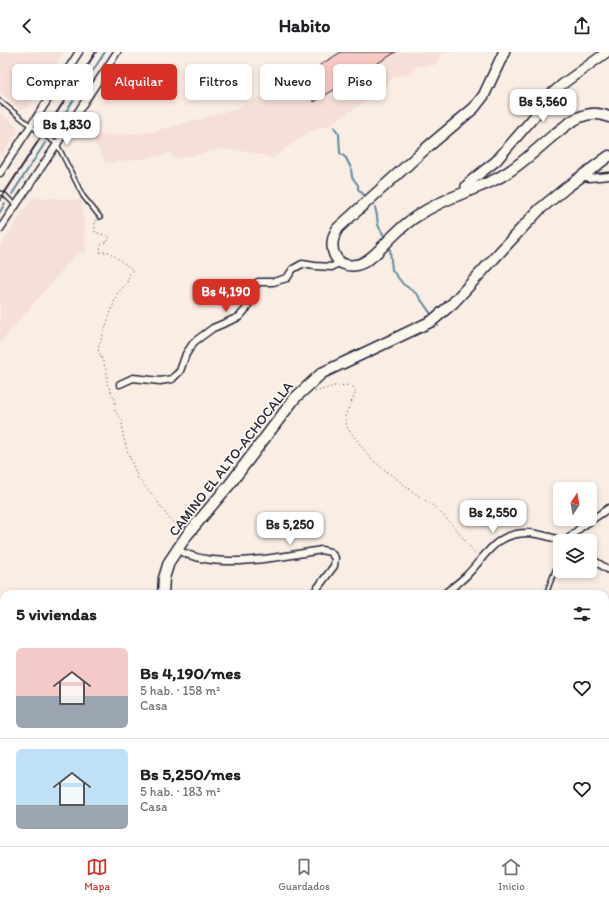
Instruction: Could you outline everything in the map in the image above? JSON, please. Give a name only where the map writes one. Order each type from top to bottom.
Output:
[{"type":"main road","points":[[504,52],[484,95],[474,108],[424,150],[333,234],[332,245],[335,256],[340,262],[354,266],[364,263],[417,216],[466,192],[485,185],[505,174],[571,121],[588,114],[602,114],[609,117]]},
{"type":"main road","points":[[466,192],[466,186],[496,161],[540,110],[551,94],[607,52]]},
{"type":"main road","name":"CAMINO EL ALTO-ACHOCALLA","points":[[163,590],[165,573],[169,562],[187,535],[230,484],[295,398],[306,387],[322,373],[337,365],[432,321],[453,303],[540,209],[582,174],[609,156]]},
{"type":"street","points":[[0,173],[79,52]]},
{"type":"street","points":[[0,229],[117,52]]},
{"type":"street","points":[[582,174],[588,178],[609,176]]},
{"type":"street","points":[[120,384],[133,378],[160,381],[172,379],[180,371],[186,354],[194,342],[213,328],[239,317],[247,308],[254,288],[258,282],[273,282],[287,278],[293,269],[302,264],[332,267],[340,262]]},
{"type":"street","points":[[573,534],[609,508]]},
{"type":"street","points":[[449,590],[466,576],[495,544],[505,538],[518,534],[531,533],[553,538]]},
{"type":"street","points":[[178,550],[187,555],[215,560],[264,559],[321,550],[330,552],[335,558],[334,566],[317,590]]},
{"type":"street","points":[[597,562],[609,570]]},
{"type":"lane","points":[[0,100],[31,126],[57,144],[83,196],[100,217]]},
{"type":"lane","points":[[0,193],[4,194],[15,205]]},
{"type":"lane","points":[[548,590],[553,576]]},
{"type":"path","points":[[100,217],[95,222],[95,232],[110,237],[108,242],[101,245],[100,252],[109,252],[133,270],[129,275],[128,283],[117,294],[98,349],[107,372],[107,384],[115,399],[115,411],[122,420],[123,435],[138,478],[155,498],[171,521],[187,535]]},
{"type":"path","points":[[314,392],[334,386],[352,385],[356,392],[345,416],[347,427],[371,459],[435,507],[456,529],[479,560]]},
{"type":"shaded area","points":[[0,52],[64,52],[56,64],[12,64],[12,100],[33,100],[28,108],[20,110],[0,92]]},
{"type":"shaded area","points":[[341,52],[456,52],[441,54],[435,65],[416,66],[408,74],[393,77],[386,87],[386,64],[333,64],[333,100],[367,100],[330,125],[309,132],[273,158],[246,151],[221,149],[175,159],[171,153],[148,158],[106,163],[91,136],[150,132],[241,107],[260,98],[260,100],[325,100],[325,64],[322,64]]},
{"type":"shaded area","points":[[0,113],[17,126],[18,131],[0,157]]},
{"type":"shaded area","points":[[33,197],[82,200],[86,253],[77,253],[0,343],[0,247]]},
{"type":"building","points":[[341,52],[396,52],[376,64],[333,64],[333,90],[325,95],[325,64],[322,64]]},
{"type":"waterway","points":[[52,133],[105,52]]},
{"type":"waterway","points":[[334,127],[339,134],[340,153],[346,158],[351,168],[352,177],[358,185],[358,189],[364,195]]},
{"type":"waterway","points":[[12,194],[45,143]]},
{"type":"waterway","points":[[0,212],[5,203]]},
{"type":"waterway","points":[[375,207],[378,225],[384,236]]},
{"type":"waterway","points":[[390,249],[392,270],[403,284],[417,294],[431,314]]},
{"type":"railway","points":[[0,200],[96,52]]}]
